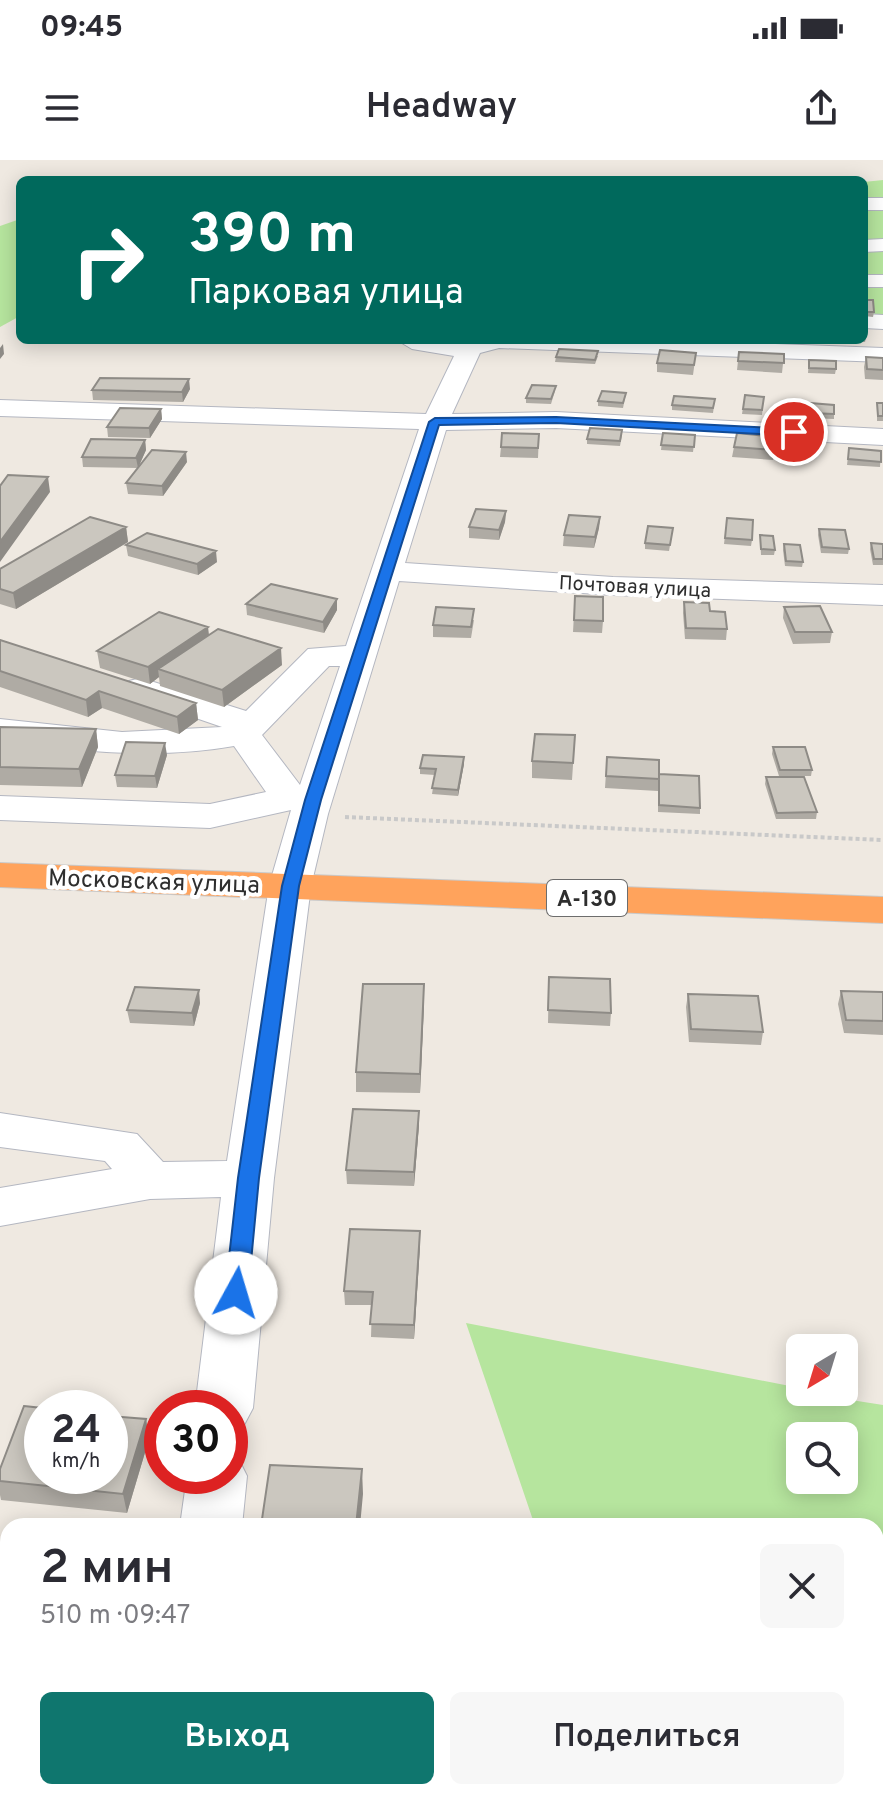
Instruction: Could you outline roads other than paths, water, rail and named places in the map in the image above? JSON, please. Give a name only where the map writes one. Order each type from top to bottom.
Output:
[{"type":"highway","name":"Московская улица","points":[[0,875],[883,910]]},
{"type":"street","points":[[226,1390],[249,1178],[304,804],[359,656],[435,422],[467,344],[883,355]]},
{"type":"street","points":[[0,408],[435,422],[556,420],[883,437]]},
{"type":"street","name":"Почтовая улица","points":[[386,571],[613,586],[883,595]]},
{"type":"street","points":[[0,730],[92,742],[203,742],[248,729],[320,656],[359,656]]},
{"type":"street","points":[[104,676],[248,729],[304,804]]},
{"type":"street","points":[[0,808],[210,816],[304,804]]},
{"type":"street","points":[[0,1130],[120,1146],[150,1181]]},
{"type":"street","points":[[0,1207],[150,1181],[249,1178]]},
{"type":"street","points":[[212,1518],[215,1494]]}]
